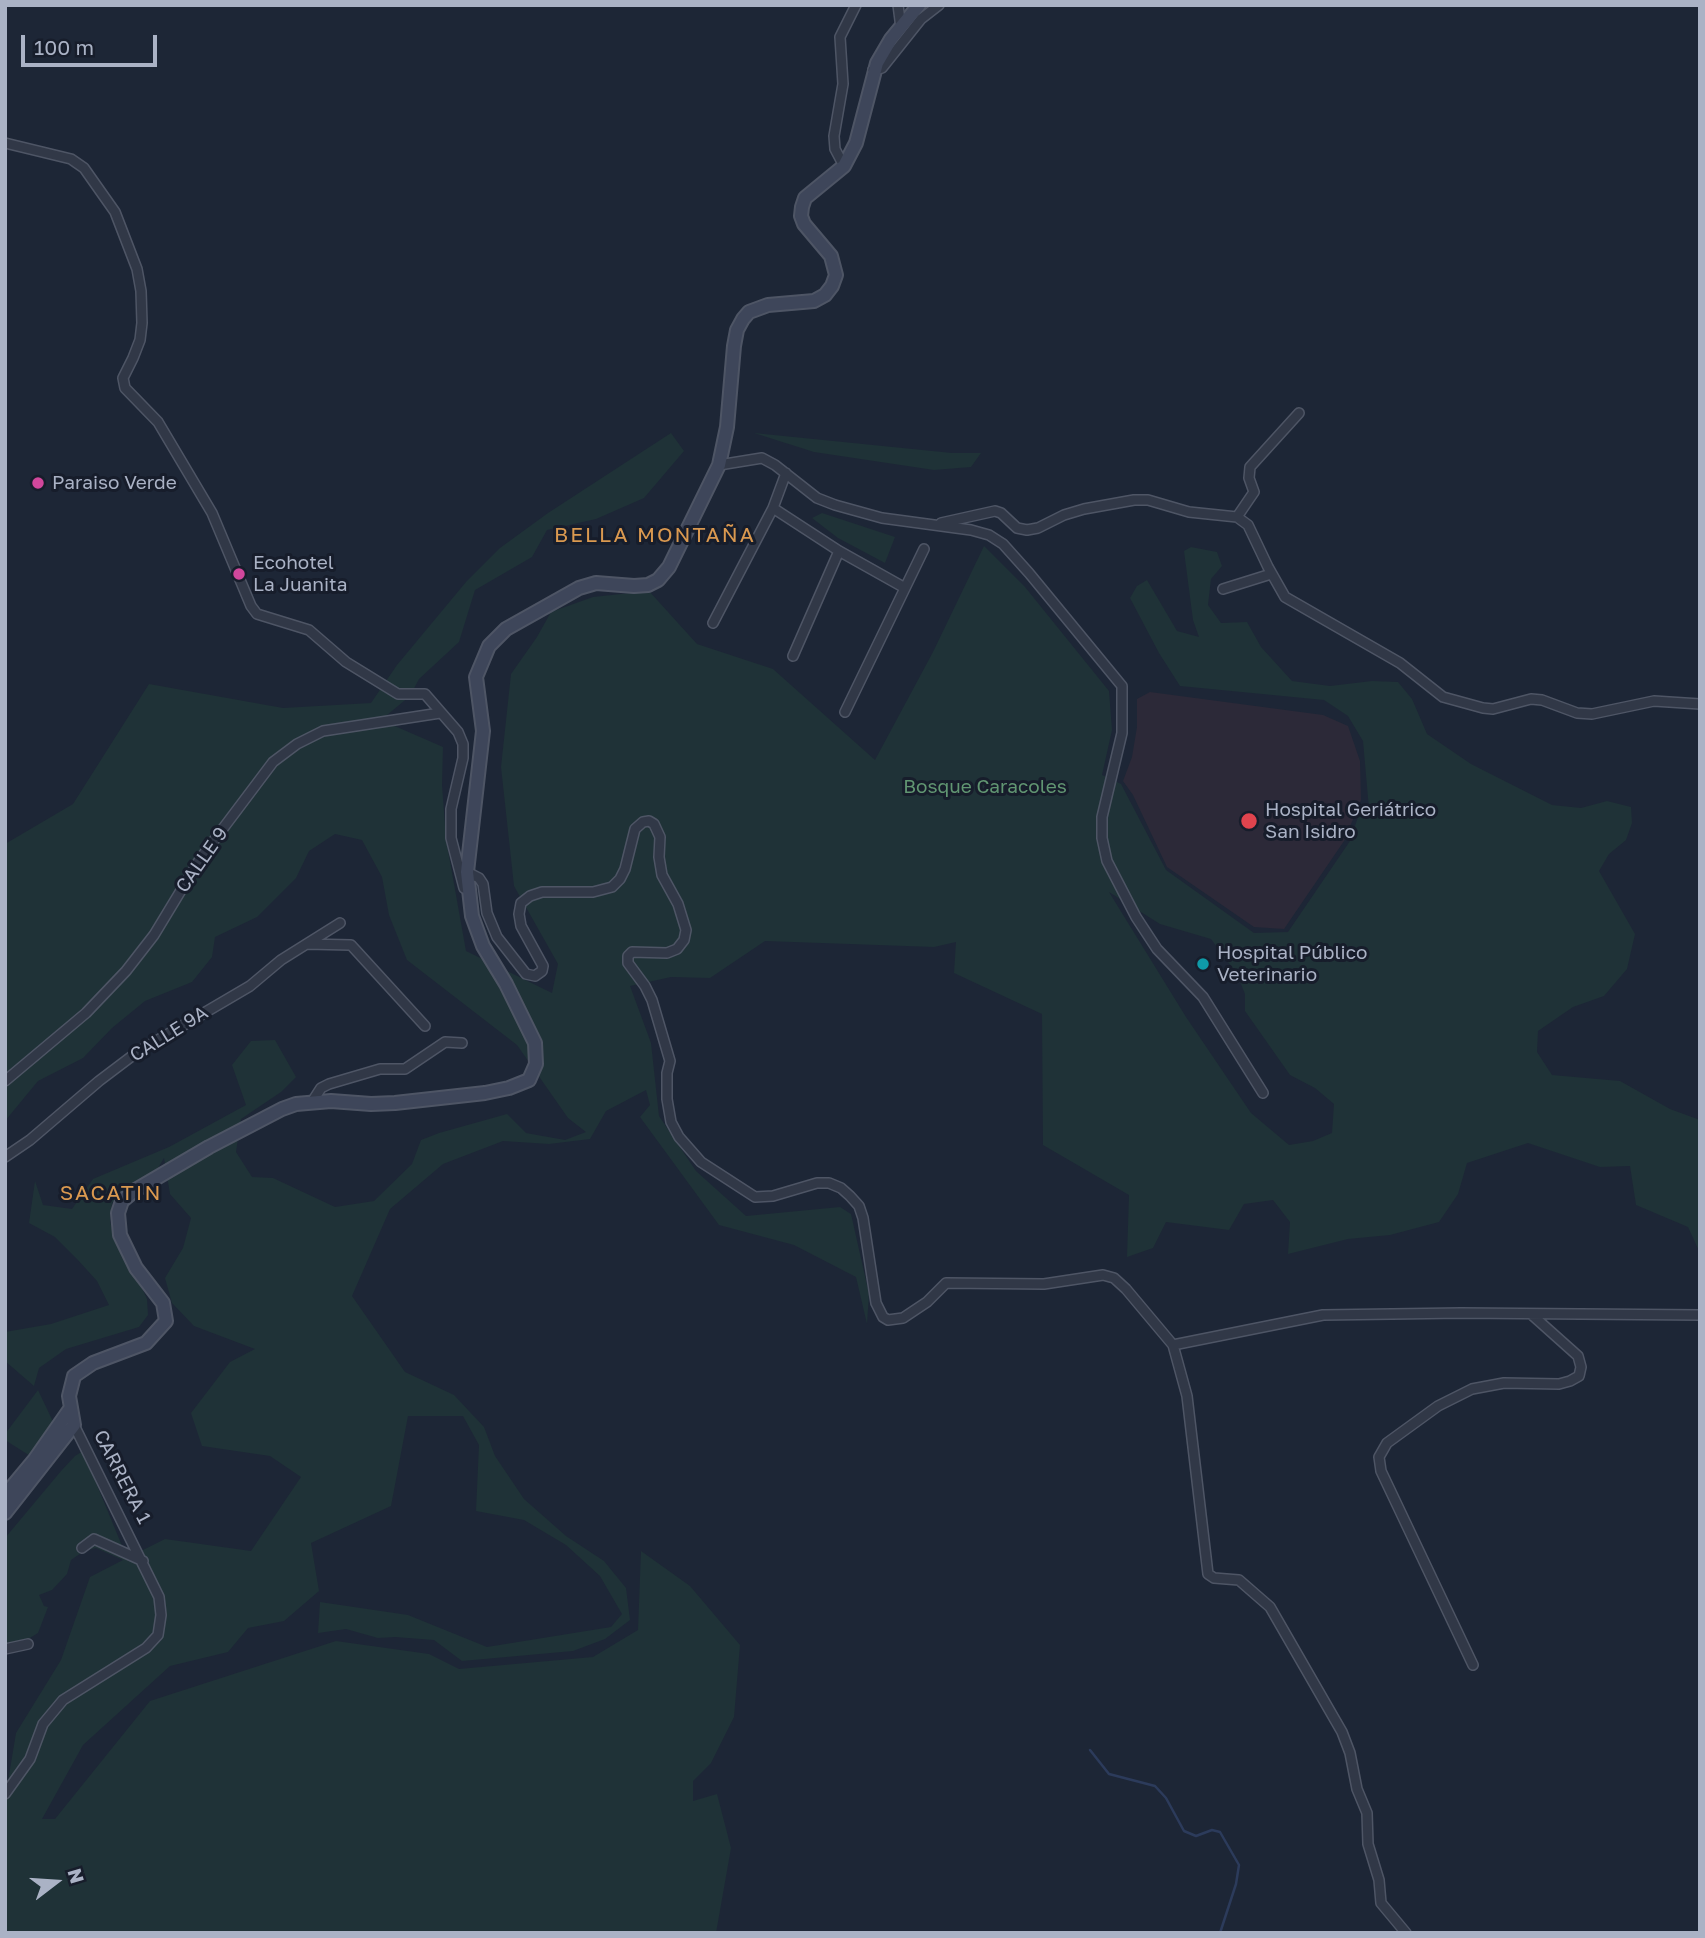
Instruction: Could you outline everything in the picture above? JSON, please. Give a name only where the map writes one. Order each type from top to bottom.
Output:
[{"type":"main road","points":[[5,1495],[35,1460],[70,1409],[74,1376],[81,1369],[146,1343],[166,1321],[163,1303],[136,1268],[120,1235],[118,1213],[122,1201],[134,1191],[209,1147],[282,1109],[312,1101],[394,1103],[485,1093],[529,1080],[537,1064],[536,1043],[483,946],[472,916],[467,872],[483,731],[476,677],[489,646],[506,629],[579,588],[596,583],[648,585],[658,580],[669,567],[719,465],[727,427],[734,346],[737,330],[743,319],[749,312],[768,305],[814,301],[825,295],[832,286],[836,275],[835,266],[831,256],[804,224],[802,207],[805,198],[844,166],[856,143],[873,70],[884,50],[919,5]]},
{"type":"main road","name":"CARRERA 1","points":[[70,1409],[74,1425]]},
{"type":"main road","points":[[5,1513],[74,1425]]},
{"type":"street","points":[[844,166],[835,149],[834,136],[844,84],[840,37],[856,5]]},
{"type":"street","points":[[898,5],[901,28]]},
{"type":"street","points":[[873,70],[882,68],[921,19],[939,5]]},
{"type":"street","points":[[5,143],[71,159],[84,168],[115,212],[137,269],[141,291],[142,323],[134,358],[122,378],[125,388],[158,422],[212,513],[251,606],[257,614],[309,630],[346,662],[398,694],[425,694],[458,732],[463,744],[463,758],[451,809],[451,838],[472,916]]},
{"type":"street","points":[[1237,517],[1254,492],[1249,478],[1250,467],[1299,413]]},
{"type":"street","points":[[719,465],[762,458],[817,498],[835,505],[881,517],[971,530],[1003,544],[1122,686],[1122,733],[1102,817],[1102,838],[1107,860],[1136,918],[1157,949],[1203,997],[1263,1093]]},
{"type":"street","points":[[713,623],[773,508],[786,473]]},
{"type":"street","points":[[934,525],[995,511],[1017,528],[1027,530],[1084,509],[1141,500],[1189,512],[1237,517],[1248,525],[1285,597],[1400,663],[1443,696],[1493,709],[1531,699],[1542,700],[1577,713],[1592,714],[1654,701],[1700,704]]},
{"type":"street","points":[[773,508],[839,551],[905,588]]},
{"type":"street","points":[[845,712],[924,549]]},
{"type":"street","points":[[793,656],[839,551]]},
{"type":"street","points":[[1223,589],[1271,573]]},
{"type":"street","name":"CALLE 9","points":[[5,1081],[86,1013],[126,971],[154,935],[200,859],[273,762],[297,744],[323,731],[440,713]]},
{"type":"street","points":[[467,872],[479,878],[483,884],[487,913],[497,937],[526,974],[535,976],[542,971],[542,965],[521,926],[521,903],[542,892],[593,892],[612,887],[625,869],[635,829],[643,822],[654,824],[660,836],[662,875],[678,904],[686,930],[684,940],[677,949],[667,953],[632,952],[628,956],[628,963],[652,1000],[670,1061],[667,1099],[671,1122],[679,1138],[701,1161],[755,1197],[773,1196],[817,1183],[829,1183],[850,1196],[859,1206],[863,1218],[876,1303],[883,1317],[888,1320],[903,1318],[927,1302],[946,1283],[1044,1284],[1103,1275],[1114,1278],[1126,1289],[1173,1345],[1186,1396],[1200,1490],[1208,1574],[1214,1578],[1239,1580],[1269,1607],[1342,1732],[1350,1753],[1357,1789],[1367,1813],[1368,1844],[1379,1880],[1381,1903],[1406,1933]]},
{"type":"street","name":"CALLE 9A","points":[[5,1157],[30,1140],[136,1053],[250,986],[281,960],[340,923]]},
{"type":"street","points":[[306,944],[351,945],[425,1026]]},
{"type":"street","points":[[312,1101],[321,1088],[329,1083],[380,1069],[405,1069],[445,1042],[462,1043]]},
{"type":"street","points":[[1473,1665],[1381,1471],[1379,1457],[1387,1443],[1428,1413],[1472,1389],[1504,1383],[1559,1384],[1579,1376],[1581,1367],[1578,1356],[1531,1314]]},
{"type":"street","points":[[1173,1345],[1323,1315],[1700,1315]]},
{"type":"street","name":"CARRERA 1","points":[[5,1794],[30,1759],[43,1724],[63,1700],[146,1648],[158,1634],[161,1615],[159,1597],[74,1425]]},
{"type":"street","points":[[82,1548],[94,1539],[143,1561]]},
{"type":"street","points":[[5,1649],[28,1644]]},
{"type":"shaded area","name":"Hospital Geriátrico San Isidro","points":[[1150,692],[1323,715],[1348,726],[1360,761],[1361,800],[1344,841],[1284,929],[1254,927],[1167,867],[1133,795],[1123,781],[1132,757],[1137,727],[1137,699]]},
{"type":"green space","name":"Bosque Caracoles","points":[[671,433],[684,451],[644,498],[596,519],[547,530],[532,557],[475,590],[459,642],[419,679],[410,696],[381,720],[443,747],[442,785],[446,839],[466,951],[552,993],[558,964],[514,886],[501,767],[511,674],[551,612],[593,597],[649,591],[697,644],[773,669],[875,760],[933,652],[984,546],[1025,587],[1109,691],[1112,730],[1102,775],[1121,784],[1166,870],[1254,933],[1288,932],[1350,841],[1361,808],[1369,809],[1363,741],[1348,716],[1324,700],[1180,686],[1130,598],[1137,586],[1147,580],[1177,631],[1199,637],[1193,620],[1184,551],[1191,547],[1217,552],[1222,566],[1211,579],[1208,605],[1221,623],[1247,622],[1261,647],[1292,681],[1330,686],[1372,681],[1398,682],[1412,699],[1427,734],[1471,764],[1552,805],[1581,808],[1607,801],[1631,807],[1632,823],[1626,840],[1609,854],[1599,871],[1635,934],[1627,969],[1604,996],[1573,1007],[1538,1031],[1537,1052],[1552,1075],[1620,1081],[1670,1109],[1700,1120],[1700,1253],[1688,1227],[1636,1205],[1630,1166],[1600,1167],[1528,1143],[1467,1163],[1458,1194],[1439,1222],[1390,1235],[1348,1239],[1288,1254],[1290,1222],[1273,1200],[1244,1204],[1229,1230],[1166,1222],[1153,1248],[1127,1257],[1129,1195],[1043,1145],[1042,1014],[954,973],[956,942],[934,947],[765,941],[710,978],[671,977],[630,986],[651,1043],[659,1116],[696,1171],[746,1216],[840,1207],[851,1214],[869,1294],[867,1324],[856,1277],[794,1245],[719,1225],[640,1117],[650,1105],[646,1090],[606,1111],[590,1139],[549,1144],[503,1141],[443,1164],[390,1209],[352,1296],[405,1372],[454,1395],[484,1427],[495,1456],[524,1499],[566,1536],[604,1561],[626,1588],[630,1620],[605,1639],[573,1651],[462,1661],[434,1640],[378,1638],[346,1629],[318,1633],[320,1602],[408,1615],[487,1647],[611,1627],[622,1614],[600,1576],[566,1545],[524,1520],[476,1511],[479,1445],[463,1416],[408,1416],[391,1506],[311,1543],[319,1591],[284,1621],[248,1628],[228,1652],[170,1666],[83,1745],[42,1819],[55,1819],[150,1701],[336,1641],[429,1654],[459,1669],[593,1657],[638,1630],[641,1551],[690,1586],[740,1645],[734,1717],[711,1763],[693,1781],[693,1801],[717,1794],[731,1848],[716,1933],[5,1933],[5,1799],[16,1733],[61,1660],[90,1577],[123,1560],[96,1548],[84,1551],[71,1560],[67,1574],[52,1590],[39,1595],[44,1606],[48,1607],[38,1633],[5,1646],[5,1538],[61,1471],[83,1451],[127,1558],[165,1539],[251,1551],[301,1477],[270,1456],[202,1446],[191,1413],[230,1362],[255,1349],[194,1326],[172,1303],[165,1278],[183,1248],[191,1218],[170,1194],[164,1158],[158,1168],[124,1190],[112,1203],[110,1222],[121,1253],[137,1277],[147,1299],[148,1315],[139,1327],[66,1349],[39,1368],[34,1386],[5,1361],[5,1332],[51,1324],[109,1305],[97,1281],[77,1259],[55,1237],[29,1223],[35,1181],[43,1205],[72,1209],[93,1179],[169,1147],[246,1105],[232,1065],[251,1041],[275,1040],[296,1077],[281,1092],[241,1119],[236,1152],[252,1177],[273,1178],[335,1207],[374,1201],[412,1164],[421,1140],[439,1133],[507,1114],[526,1133],[565,1140],[586,1132],[568,1118],[517,1045],[407,960],[389,915],[382,877],[362,840],[335,834],[309,851],[296,878],[257,917],[215,937],[212,957],[192,982],[145,1001],[112,1028],[83,1058],[38,1081],[5,1121],[5,844],[73,804],[149,684],[283,708],[371,703],[397,665],[466,582],[500,548],[548,513]],"holes":[[[1109,892],[1160,924],[1211,939],[1237,974],[1245,994],[1245,1011],[1290,1075],[1315,1088],[1334,1104],[1332,1133],[1313,1141],[1289,1145],[1251,1113],[1186,1017]]]},
{"type":"green space","points":[[754,433],[952,453],[981,453],[971,467],[934,470],[814,452]]},
{"type":"green space","points":[[822,513],[895,537],[885,563],[838,538],[812,518]]},
{"type":"green space","points":[[38,1390],[57,1430],[35,1459],[5,1440],[5,1434]]},
{"type":"waterway","points":[[1090,1750],[1109,1774],[1155,1786],[1166,1798],[1184,1831],[1196,1836],[1212,1830],[1220,1832],[1239,1865],[1236,1884],[1220,1933]]},
{"type":"place","name":"Paraiso Verde","points":[[38,483]]},
{"type":"place","name":"Ecohotel La Juanita","points":[[239,574]]},
{"type":"place","name":"Hospital Geriátrico San Isidro","points":[[1249,821]]},
{"type":"place","name":"Hospital Público Veterinario","points":[[1203,964]]},
{"type":"district","name":"BELLA MONTAÑA","points":[[655,535]]},
{"type":"district","name":"SACATIN","points":[[111,1193]]}]
